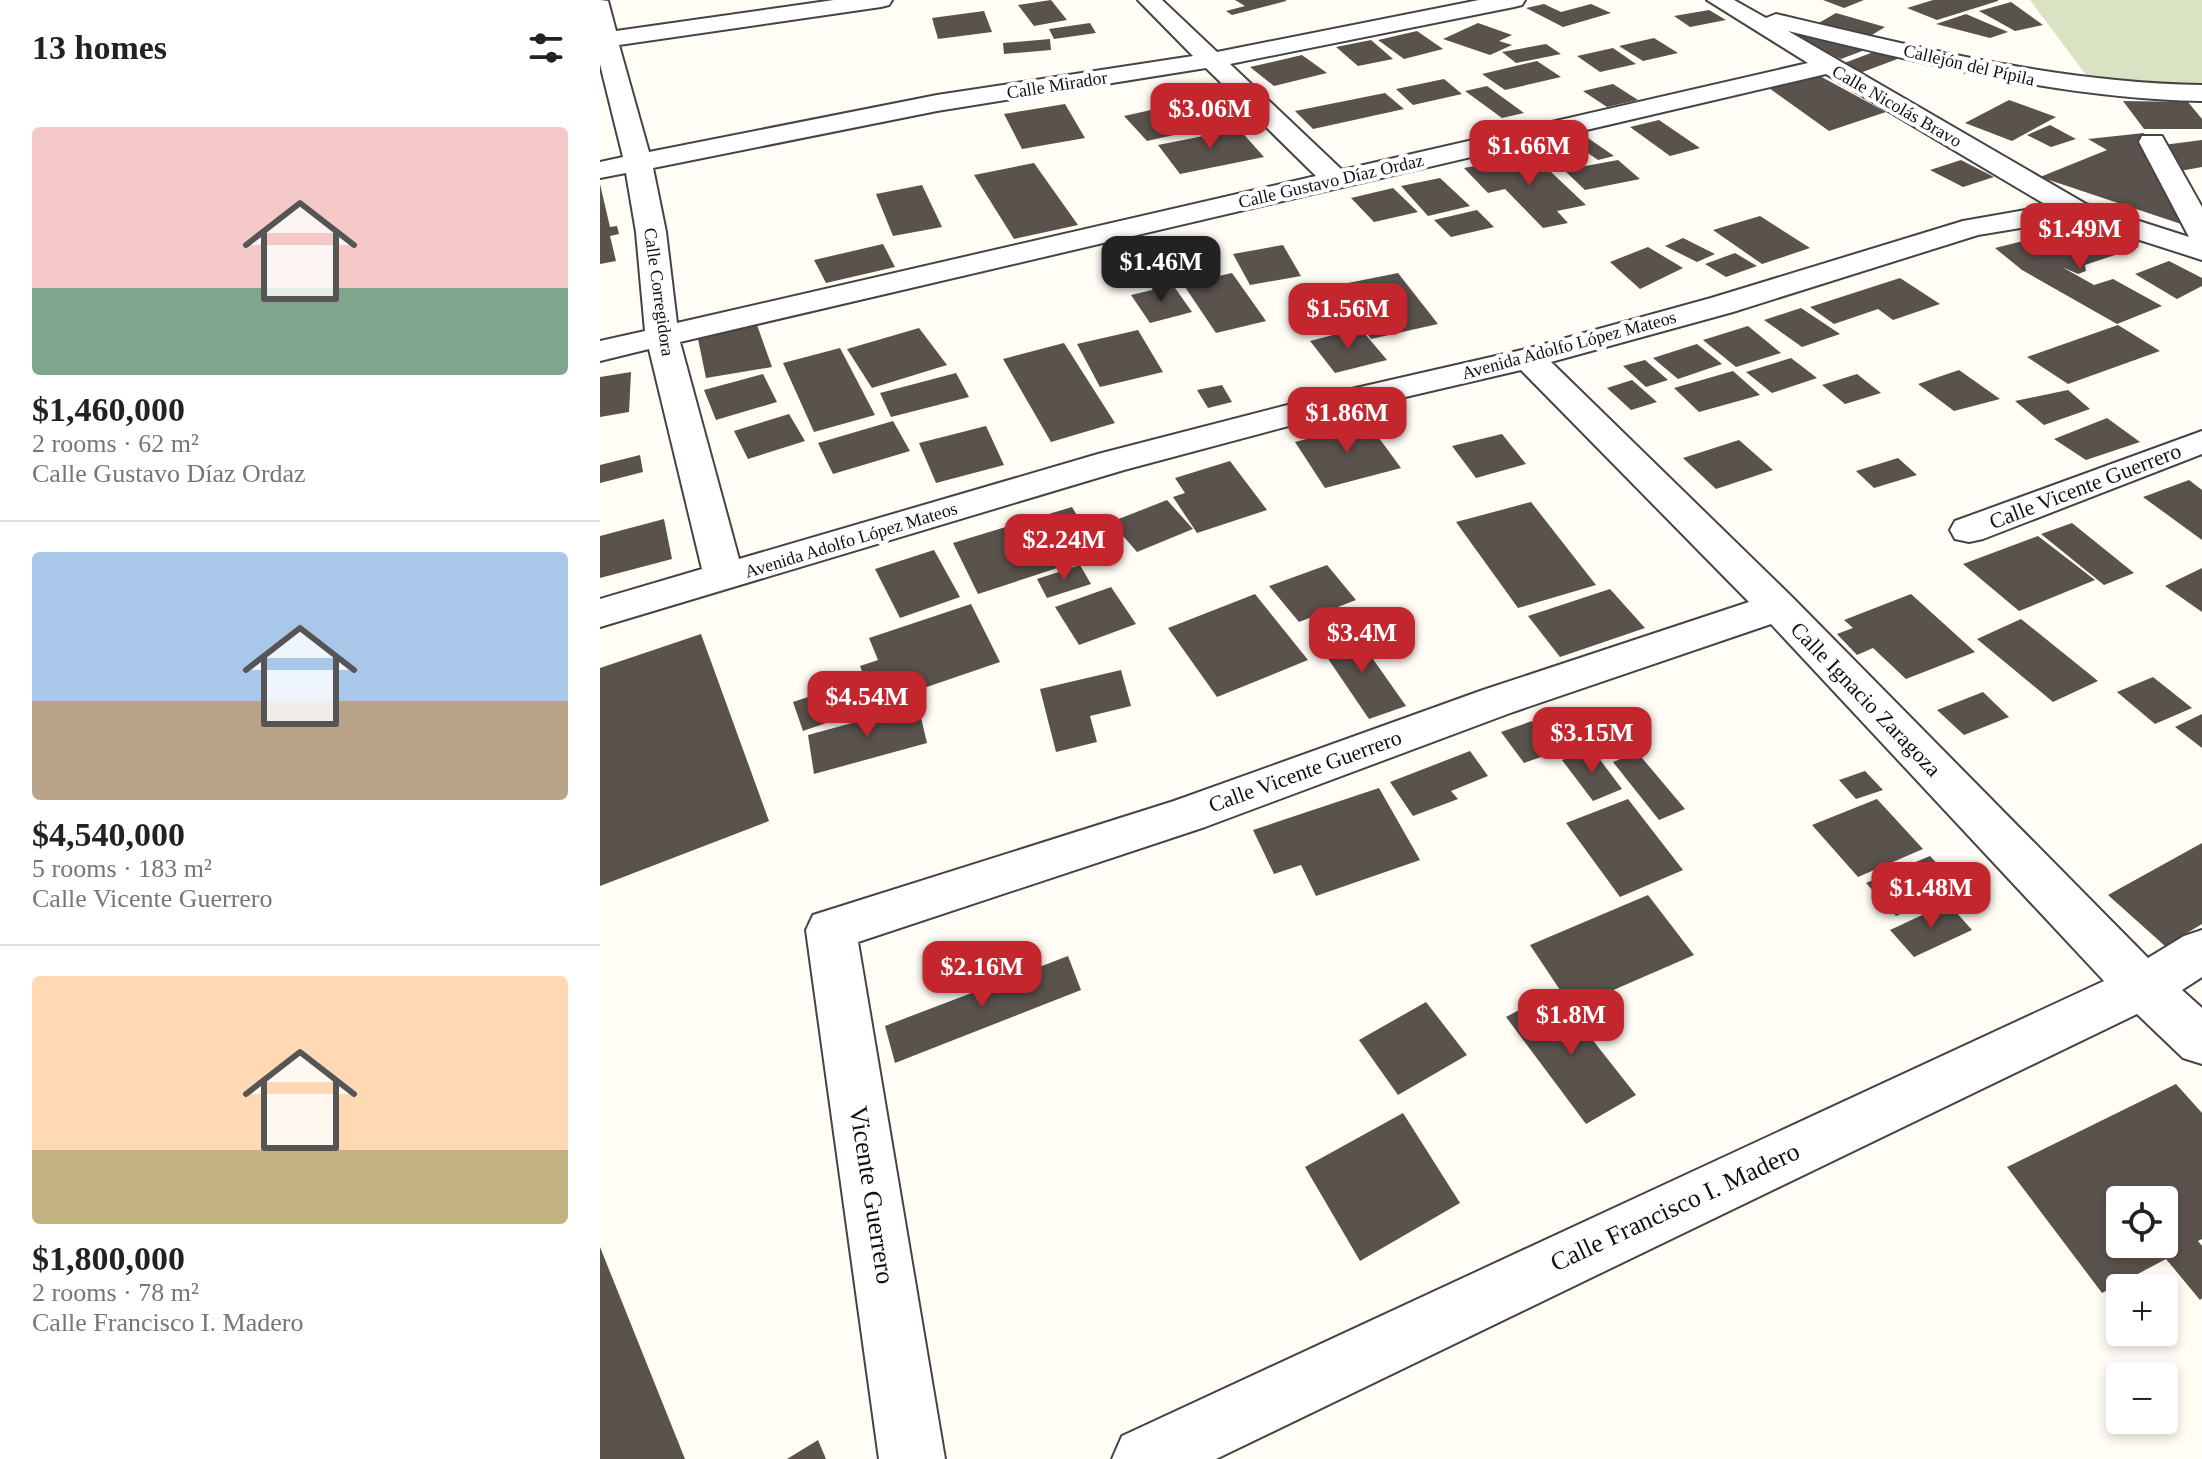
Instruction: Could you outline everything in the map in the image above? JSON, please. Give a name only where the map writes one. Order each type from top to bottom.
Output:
[{"type":"street","points":[[603,40],[881,0]]},
{"type":"street","points":[[1149,0],[1336,180]]},
{"type":"street","name":"Calle Mirador","points":[[600,170],[937,103],[1213,60],[1514,0]]},
{"type":"street","name":"Calle Corregidora","points":[[600,6],[603,40],[638,162],[651,232],[662,336],[724,578]]},
{"type":"street","name":"Calle Nicolás Bravo","points":[[1729,6],[2076,210],[2202,251]]},
{"type":"street","name":"Callejón del Pípila","points":[[1729,6],[2025,79],[2103,90],[2202,93]]},
{"type":"street","name":"Calle Gustavo Díaz Ordaz","points":[[600,351],[1828,66]]},
{"type":"street","points":[[2152,142],[2202,234]]},
{"type":"street","name":"Avenida Adolfo López Mateos","points":[[600,613],[1111,462],[1334,403],[1528,358],[1722,305],[1973,227],[2076,210]]},
{"type":"street","name":"Calle Ignacio Zaragoza","points":[[1528,358],[1778,607],[2143,987],[2202,1041]]},
{"type":"street","name":"Calle Vicente Guerrero","points":[[1969,530],[2202,442]]},
{"type":"street","name":"Calle Vicente Guerrero","points":[[831,930],[1189,814],[1498,701],[1778,607]]},
{"type":"street","name":"Vicente Guerrero","points":[[831,930],[912,1459]]},
{"type":"street","name":"Calle Francisco I. Madero","points":[[1145,1459],[2143,987],[2202,951]]},
{"type":"green space","points":[[2030,0],[2202,0],[2202,86],[2136,87],[2089,79]]},
{"type":"building","points":[[1051,0],[1067,20],[1034,26],[1018,5]]},
{"type":"building","points":[[1235,0],[1286,1],[1232,15],[1226,11],[1245,6]]},
{"type":"building","points":[[1823,0],[1864,0],[1844,8]]},
{"type":"building","points":[[1933,0],[1998,1],[1937,20],[1907,8]]},
{"type":"building","points":[[2011,2],[2043,25],[2015,31],[1979,11]]},
{"type":"building","points":[[1544,4],[1561,12],[1591,4],[1611,13],[1563,27],[1526,8]]},
{"type":"building","points":[[1709,10],[1726,20],[1690,27],[1674,16]]},
{"type":"building","points":[[984,11],[992,32],[938,39],[932,18]]},
{"type":"building","points":[[1836,13],[1885,27],[1867,38],[1817,24]]},
{"type":"building","points":[[1966,14],[2008,32],[1990,38],[1936,24]]},
{"type":"building","points":[[1090,23],[1096,33],[1054,39],[1049,29]]},
{"type":"building","points":[[1478,23],[1512,35],[1499,41],[1512,45],[1490,55],[1443,39]]},
{"type":"building","points":[[1417,31],[1443,49],[1404,59],[1378,40]]},
{"type":"building","points":[[1809,32],[1870,48],[1841,59],[1788,36]]},
{"type":"building","points":[[1654,38],[1678,53],[1643,61],[1619,46]]},
{"type":"building","points":[[1050,39],[1051,50],[1004,54],[1003,43]]},
{"type":"building","points":[[1371,40],[1393,59],[1358,66],[1336,47]]},
{"type":"building","points":[[1546,44],[1561,54],[1516,63],[1502,52]]},
{"type":"building","points":[[1613,48],[1636,64],[1600,72],[1577,56]]},
{"type":"building","points":[[1879,50],[1900,58],[1860,73],[1839,65]]},
{"type":"building","points":[[1302,55],[1327,73],[1274,86],[1250,67]]},
{"type":"building","points":[[1537,61],[1561,77],[1505,90],[1482,74]]},
{"type":"building","points":[[1818,75],[1886,112],[1829,131],[1769,88]]},
{"type":"building","points":[[1444,79],[1462,94],[1413,105],[1396,89]]},
{"type":"building","points":[[1188,83],[1204,99],[1170,106],[1155,89]]},
{"type":"building","points":[[1613,84],[1638,100],[1607,107],[1583,91]]},
{"type":"building","points":[[1487,86],[1524,113],[1502,118],[1465,91]]},
{"type":"building","points":[[1385,93],[1404,109],[1313,129],[1295,111]]},
{"type":"building","points":[[2009,100],[2056,117],[2012,141],[1965,123]]},
{"type":"building","points":[[2123,101],[2188,102],[2202,119],[2202,129],[2144,129]]},
{"type":"building","points":[[1065,104],[1085,138],[1022,149],[1004,114]]},
{"type":"building","points":[[1169,106],[1192,131],[1147,141],[1124,116]]},
{"type":"building","points":[[1659,120],[1700,148],[1670,156],[1630,127]]},
{"type":"building","points":[[2050,125],[2076,139],[2051,147],[2027,135]]},
{"type":"building","points":[[1239,129],[1264,157],[1180,174],[1158,145]]},
{"type":"building","points":[[2144,133],[2196,229],[2040,177],[2107,150],[2088,139]]},
{"type":"building","points":[[1588,138],[1614,156],[1598,160],[1572,142]]},
{"type":"building","points":[[2202,140],[2202,167],[2180,171],[2163,145]]},
{"type":"building","points":[[1533,155],[1586,205],[1557,211],[1568,223],[1543,228],[1505,189],[1488,193],[1464,168]]},
{"type":"building","points":[[1618,160],[1640,179],[1585,190],[1564,170]]},
{"type":"building","points":[[1961,160],[1994,177],[1963,187],[1930,170]]},
{"type":"building","points":[[1034,163],[1078,225],[1014,239],[974,175]]},
{"type":"building","points":[[1440,178],[1470,206],[1428,216],[1401,186]]},
{"type":"building","points":[[600,184],[610,227],[617,226],[619,234],[610,236],[616,261],[600,264]]},
{"type":"building","points":[[922,185],[942,227],[893,236],[876,194]]},
{"type":"building","points":[[1393,188],[1418,212],[1374,222],[1351,198]]},
{"type":"building","points":[[1477,210],[1494,227],[1451,237],[1434,220]]},
{"type":"building","points":[[1760,216],[1810,248],[1762,264],[1713,230]]},
{"type":"building","points":[[2074,228],[2125,240],[2139,247],[2085,265],[2086,271],[2078,274],[2062,267],[2094,285],[2113,279],[2162,306],[2117,324],[2022,270],[1995,248]]},
{"type":"building","points":[[1683,238],[1715,254],[1697,262],[1665,246]]},
{"type":"building","points":[[883,244],[895,267],[826,283],[814,260]]},
{"type":"building","points":[[1283,245],[1301,276],[1250,285],[1233,254]]},
{"type":"building","points":[[1648,247],[1683,268],[1640,289],[1610,262]]},
{"type":"building","points":[[1735,253],[1757,266],[1726,277],[1705,264]]},
{"type":"building","points":[[2169,261],[2202,278],[2202,286],[2177,299],[2135,274]]},
{"type":"building","points":[[1232,273],[1266,321],[1216,333],[1183,284]]},
{"type":"building","points":[[1398,273],[1438,324],[1371,339],[1333,286]]},
{"type":"building","points":[[1900,278],[1940,304],[1893,320],[1878,309],[1834,324],[1810,307]]},
{"type":"building","points":[[1173,285],[1192,312],[1150,323],[1131,295]]},
{"type":"building","points":[[1801,308],[1840,334],[1802,347],[1764,320]]},
{"type":"building","points":[[757,325],[772,367],[706,378],[698,339]]},
{"type":"building","points":[[2118,325],[2160,351],[2068,384],[2027,357]]},
{"type":"building","points":[[1748,326],[1781,353],[1736,367],[1703,340]]},
{"type":"building","points":[[919,328],[947,365],[872,388],[847,349]]},
{"type":"building","points":[[1360,328],[1387,360],[1335,373],[1310,341]]},
{"type":"building","points":[[1138,330],[1163,372],[1100,387],[1077,344]]},
{"type":"building","points":[[1064,343],[1115,423],[1051,442],[1003,359]]},
{"type":"building","points":[[1697,344],[1722,364],[1678,379],[1653,358]]},
{"type":"building","points":[[840,348],[875,415],[814,432],[783,363]]},
{"type":"building","points":[[1791,358],[1817,378],[1772,393],[1746,372]]},
{"type":"building","points":[[1645,360],[1668,380],[1646,387],[1623,366]]},
{"type":"building","points":[[1959,370],[2000,399],[1954,411],[1918,384]]},
{"type":"building","points":[[1733,371],[1760,395],[1699,412],[1674,388]]},
{"type":"building","points":[[631,372],[629,412],[600,417],[600,377]]},
{"type":"building","points":[[956,373],[969,397],[891,417],[880,393]]},
{"type":"building","points":[[763,374],[777,402],[716,420],[704,390]]},
{"type":"building","points":[[1857,374],[1881,393],[1845,404],[1822,385]]},
{"type":"building","points":[[1632,380],[1657,402],[1631,410],[1607,388]]},
{"type":"building","points":[[1222,385],[1232,402],[1208,408],[1197,390]]},
{"type":"building","points":[[2068,390],[2090,409],[2044,425],[2015,401]]},
{"type":"building","points":[[789,414],[805,441],[748,459],[734,431]]},
{"type":"building","points":[[2107,418],[2140,442],[2086,460],[2054,439]]},
{"type":"building","points":[[893,421],[910,451],[833,474],[818,443]]},
{"type":"building","points":[[1368,423],[1401,468],[1325,488],[1295,442]]},
{"type":"building","points":[[986,426],[1004,465],[936,483],[919,443]]},
{"type":"building","points":[[1502,434],[1526,464],[1476,478],[1452,446]]},
{"type":"building","points":[[1739,440],[1773,470],[1716,489],[1683,458]]},
{"type":"building","points":[[640,455],[643,472],[600,483],[600,465]]},
{"type":"building","points":[[1898,458],[1917,475],[1874,488],[1856,471]]},
{"type":"building","points":[[1230,461],[1267,510],[1197,533],[1173,497],[1185,493],[1175,478]]},
{"type":"building","points":[[2189,480],[2202,490],[2202,540],[2143,497]]},
{"type":"building","points":[[1167,500],[1193,529],[1137,552],[1111,522]]},
{"type":"building","points":[[1531,502],[1596,585],[1518,608],[1456,522]]},
{"type":"building","points":[[1072,507],[1100,554],[978,594],[953,543]]},
{"type":"building","points":[[664,519],[672,559],[600,578],[600,536]]},
{"type":"building","points":[[2072,523],[2134,573],[2104,585],[2041,534]]},
{"type":"building","points":[[2038,536],[2095,580],[2019,611],[1963,564]]},
{"type":"building","points":[[934,550],[960,597],[900,618],[875,569]]},
{"type":"building","points":[[1080,565],[1091,584],[1047,598],[1037,579]]},
{"type":"building","points":[[1327,565],[1356,600],[1299,622],[1269,586]]},
{"type":"building","points":[[2202,568],[2202,612],[2165,586]]},
{"type":"building","points":[[1111,587],[1136,624],[1079,645],[1055,607]]},
{"type":"building","points":[[1610,589],[1645,628],[1560,657],[1528,616]]},
{"type":"building","points":[[1255,594],[1308,660],[1217,697],[1168,628]]},
{"type":"building","points":[[1911,594],[1975,652],[1906,679],[1873,648],[1857,655],[1837,634],[1853,628],[1844,620]]},
{"type":"building","points":[[971,604],[1000,662],[874,705],[860,666],[878,660],[869,638]]},
{"type":"building","points":[[2021,619],[2098,681],[2053,702],[1977,639]]},
{"type":"building","points":[[1354,632],[1406,706],[1369,719],[1318,644]]},
{"type":"building","points":[[701,634],[769,821],[600,886],[600,668]]},
{"type":"building","points":[[1121,670],[1131,706],[1090,716],[1097,742],[1056,752],[1040,689]]},
{"type":"building","points":[[2153,677],[2192,708],[2155,724],[2117,692]]},
{"type":"building","points":[[853,682],[864,710],[803,731],[793,702]]},
{"type":"building","points":[[1983,692],[2009,717],[1964,735],[1937,710]]},
{"type":"building","points":[[918,705],[927,743],[814,774],[808,735]]},
{"type":"building","points":[[2202,714],[2202,748],[2175,727]]},
{"type":"building","points":[[1532,721],[1555,752],[1524,763],[1501,732]]},
{"type":"building","points":[[1592,749],[1622,789],[1593,801],[1562,760]]},
{"type":"building","points":[[1470,751],[1488,776],[1451,791],[1458,799],[1413,816],[1390,782]]},
{"type":"building","points":[[1637,752],[1685,809],[1659,820],[1613,762]]},
{"type":"building","points":[[1865,771],[1883,790],[1856,799],[1839,780]]},
{"type":"building","points":[[1379,788],[1420,860],[1316,896],[1301,865],[1274,874],[1253,830]]},
{"type":"building","points":[[1628,799],[1683,870],[1620,897],[1566,823]]},
{"type":"building","points":[[1877,799],[1923,849],[1858,877],[1812,825]]},
{"type":"building","points":[[2202,843],[2202,924],[2165,946],[2108,895]]},
{"type":"building","points":[[1930,856],[1960,888],[1896,916],[1866,883]]},
{"type":"building","points":[[1648,895],[1694,955],[1572,1008],[1530,945]]},
{"type":"building","points":[[1948,903],[1972,930],[1914,957],[1890,930]]},
{"type":"building","points":[[1068,956],[1081,990],[895,1063],[885,1026]]},
{"type":"building","points":[[1554,991],[1636,1095],[1586,1124],[1506,1017]]},
{"type":"building","points":[[1426,1002],[1467,1055],[1398,1095],[1359,1040]]},
{"type":"building","points":[[2176,1084],[2202,1113],[2202,1239],[2198,1241],[2202,1246],[2202,1298],[2200,1300],[2166,1259],[2138,1274],[2106,1274],[2106,1291],[2102,1293],[2007,1167]]},
{"type":"building","points":[[1403,1113],[1460,1203],[1360,1261],[1305,1167]]},
{"type":"building","points":[[600,1247],[685,1459],[600,1459]]},
{"type":"building","points":[[818,1440],[826,1459],[787,1459]]}]
